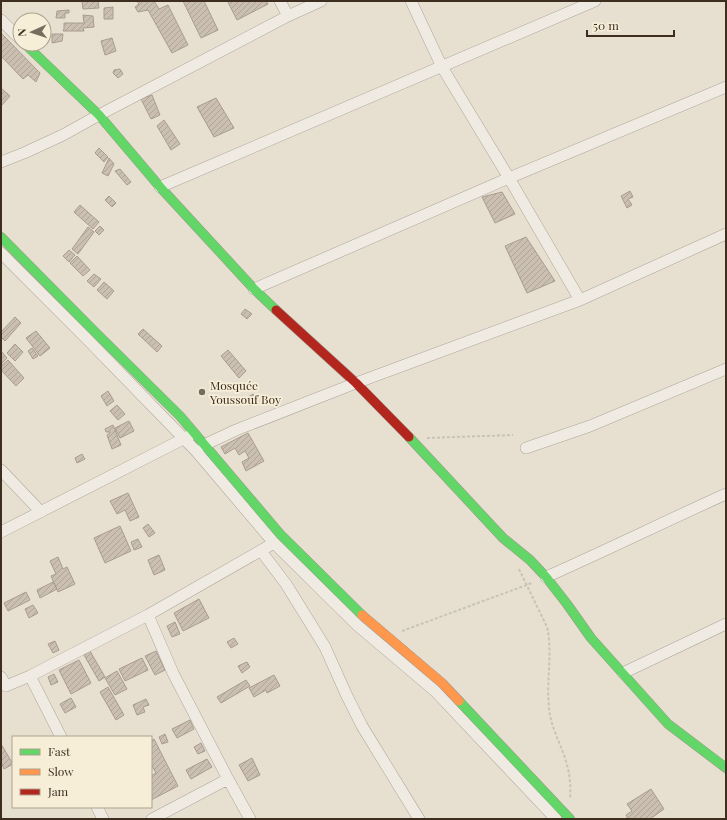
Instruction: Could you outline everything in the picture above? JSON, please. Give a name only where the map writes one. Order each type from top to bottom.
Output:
[{"type":"street","points":[[280,1],[288,16]]},
{"type":"street","points":[[1,162],[63,135],[98,114],[288,16],[321,1]]},
{"type":"street","points":[[411,1],[442,67],[510,178],[580,300]]},
{"type":"street","points":[[160,187],[595,1]]},
{"type":"street","points":[[1,20],[12,31]]},
{"type":"street","points":[[33,52],[98,114],[160,187],[254,289],[356,383],[410,438],[503,538],[530,560],[546,577],[591,638],[668,724],[726,768]]},
{"type":"street","points":[[254,289],[510,178],[726,87]]},
{"type":"street","points":[[204,444],[356,383],[580,300],[726,234]]},
{"type":"street","points":[[1,237],[180,416],[280,534],[364,617],[442,683],[570,818]]},
{"type":"street","points":[[1,253],[196,451],[274,543],[357,625],[435,691],[556,819]]},
{"type":"street","points":[[526,448],[590,426],[726,369]]},
{"type":"street","points":[[1,532],[194,433]]},
{"type":"street","points":[[1,470],[41,512]]},
{"type":"street","points":[[546,577],[603,552],[671,518],[726,494]]},
{"type":"street","points":[[1,677],[6,686],[30,676],[148,614],[274,543]]},
{"type":"street","points":[[260,551],[286,584],[325,648],[362,726],[419,819]]},
{"type":"street","points":[[148,614],[173,673],[250,819]]},
{"type":"street","points":[[623,674],[726,624]]},
{"type":"street","points":[[30,676],[60,736]]},
{"type":"street","points":[[152,819],[228,779]]},
{"type":"street","points":[[98,808],[103,819]]},
{"type":"path","points":[[410,438],[513,435]]},
{"type":"path","points":[[387,637],[546,577]]},
{"type":"path","points":[[527,585],[548,627],[550,637],[549,707],[551,722],[567,765],[571,793],[570,818]]},
{"type":"building","points":[[83,1],[98,1],[99,8],[83,9]]},
{"type":"building","points":[[137,1],[154,1],[159,9],[168,5],[188,45],[172,53],[148,10],[138,12],[135,7],[139,4]]},
{"type":"building","points":[[183,1],[204,1],[218,30],[201,38]]},
{"type":"building","points":[[266,1],[268,4],[237,20],[228,2]]},
{"type":"building","points":[[113,7],[113,19],[104,19],[104,8]]},
{"type":"building","points":[[69,10],[69,13],[65,13],[65,18],[56,18],[57,11]]},
{"type":"building","points":[[83,15],[93,16],[94,27],[83,28],[84,31],[63,31],[64,23],[84,23]]},
{"type":"building","points":[[1,33],[12,44],[12,52],[20,52],[40,73],[36,82],[28,75],[23,79],[1,56]]},
{"type":"building","points":[[52,34],[63,34],[62,41],[52,43]]},
{"type":"building","points":[[112,38],[116,51],[105,55],[101,41]]},
{"type":"building","points":[[120,69],[123,74],[118,78],[113,73],[114,70]]},
{"type":"building","points":[[1,88],[10,96],[1,106]]},
{"type":"building","points":[[152,95],[160,115],[151,119],[141,99]]},
{"type":"building","points":[[216,98],[234,128],[214,137],[197,107]]},
{"type":"building","points":[[164,120],[180,144],[171,150],[157,126]]},
{"type":"building","points":[[99,148],[108,157],[104,162],[95,153]]},
{"type":"building","points":[[109,158],[114,164],[108,176],[102,173]]},
{"type":"building","points":[[120,169],[131,182],[127,185],[115,171]]},
{"type":"building","points":[[630,191],[633,197],[628,199],[632,205],[627,208],[621,196]]},
{"type":"building","points":[[502,192],[515,214],[495,223],[482,197]]},
{"type":"building","points":[[109,196],[116,203],[112,207],[105,200]]},
{"type":"building","points":[[80,205],[99,222],[93,229],[74,212]]},
{"type":"building","points":[[100,226],[104,230],[99,235],[95,231]]},
{"type":"building","points":[[88,227],[94,232],[78,254],[72,249]]},
{"type":"building","points":[[526,237],[555,281],[527,293],[505,246]]},
{"type":"building","points":[[69,250],[75,255],[69,262],[63,256]]},
{"type":"building","points":[[77,256],[90,270],[83,276],[70,263]]},
{"type":"building","points":[[94,274],[101,279],[94,287],[87,281]]},
{"type":"building","points":[[104,282],[114,291],[107,299],[97,290]]},
{"type":"building","points":[[245,309],[252,314],[247,319],[241,314]]},
{"type":"building","points":[[15,317],[21,323],[5,341],[1,337],[1,332]]},
{"type":"building","points":[[143,329],[162,346],[157,352],[138,334]]},
{"type":"building","points":[[36,331],[50,348],[40,356],[26,338]]},
{"type":"building","points":[[15,344],[23,352],[15,361],[7,353]]},
{"type":"building","points":[[32,348],[38,356],[33,359],[28,351]]},
{"type":"building","points":[[228,350],[246,371],[239,378],[221,356]]},
{"type":"building","points":[[1,351],[7,358],[1,364]]},
{"type":"building","points":[[8,360],[24,378],[16,386],[1,370],[1,366]]},
{"type":"building","points":[[108,391],[114,401],[107,406],[101,396]]},
{"type":"building","points":[[253,394],[257,400],[250,406],[245,399]]},
{"type":"building","points":[[117,405],[125,414],[118,420],[110,411]]},
{"type":"building","points":[[129,421],[134,431],[120,438],[115,428]]},
{"type":"building","points":[[113,425],[121,445],[112,449],[107,435],[110,432],[106,432],[105,429]]},
{"type":"building","points":[[248,433],[264,461],[246,471],[242,462],[249,458],[245,451],[239,455],[235,448],[225,454],[221,447]]},
{"type":"building","points":[[82,454],[85,459],[77,463],[75,458]]},
{"type":"building","points":[[128,493],[139,517],[130,521],[125,510],[117,514],[110,501]]},
{"type":"building","points":[[148,524],[155,533],[149,537],[143,528]]},
{"type":"building","points":[[120,526],[131,551],[105,563],[94,538]]},
{"type":"building","points":[[138,539],[142,547],[134,550],[131,542]]},
{"type":"building","points":[[159,555],[165,570],[154,575],[148,560]]},
{"type":"building","points":[[58,557],[63,569],[67,567],[75,584],[58,592],[51,576],[56,574],[50,561]]},
{"type":"building","points":[[53,582],[57,589],[40,598],[37,590]]},
{"type":"building","points":[[26,592],[30,600],[8,611],[4,603]]},
{"type":"building","points":[[199,599],[209,618],[183,631],[174,613]]},
{"type":"building","points":[[33,605],[38,613],[29,618],[25,609]]},
{"type":"building","points":[[175,622],[180,634],[172,637],[167,626]]},
{"type":"building","points":[[234,638],[238,644],[231,648],[227,642]]},
{"type":"building","points":[[55,641],[59,650],[53,653],[48,644]]},
{"type":"building","points":[[90,651],[105,677],[99,681],[84,655]]},
{"type":"building","points":[[156,651],[165,670],[155,675],[145,656]]},
{"type":"building","points":[[142,658],[148,670],[125,681],[119,669]]},
{"type":"building","points":[[79,660],[91,683],[71,694],[59,670]]},
{"type":"building","points":[[247,662],[250,667],[242,673],[238,666]]},
{"type":"building","points":[[117,671],[127,689],[115,695],[105,678]]},
{"type":"building","points":[[54,674],[58,682],[51,685],[48,677]]},
{"type":"building","points":[[274,675],[280,686],[267,693],[266,690],[254,697],[249,688]]},
{"type":"building","points":[[246,680],[250,686],[221,703],[217,697]]},
{"type":"building","points":[[108,687],[124,715],[116,720],[100,692]]},
{"type":"building","points":[[71,698],[76,707],[65,713],[60,704]]},
{"type":"building","points":[[146,699],[149,705],[143,707],[145,712],[137,715],[133,705]]},
{"type":"building","points":[[190,720],[194,729],[177,738],[172,729]]},
{"type":"building","points":[[165,734],[168,742],[162,744],[159,737]]},
{"type":"building","points":[[154,739],[178,786],[152,799],[152,775],[156,773],[152,766],[152,740]]},
{"type":"building","points":[[201,743],[205,751],[198,754],[194,747]]},
{"type":"building","points":[[1,744],[12,765],[4,769],[1,762]]},
{"type":"building","points":[[252,758],[260,775],[248,781],[239,765]]},
{"type":"building","points":[[207,759],[212,767],[191,779],[186,770]]},
{"type":"building","points":[[651,789],[664,809],[650,819],[628,819],[626,815],[632,811],[627,804]]},
{"type":"traffic: fast","points":[[33,52],[99,115],[160,187],[254,289],[276,310]]},
{"type":"traffic: fast","points":[[1,237],[180,416],[280,534],[362,615]]},
{"type":"traffic: fast","points":[[409,437],[503,538],[530,560],[546,577],[591,638],[668,724],[726,768]]},
{"type":"traffic: fast","points":[[459,701],[570,819]]},
{"type":"traffic: slow","points":[[362,615],[442,683],[459,701]]},
{"type":"traffic: jam","points":[[276,310],[356,383],[409,437]]},
{"type":"place","name":"Mosquée Youssouf Boy","points":[[202,392]]}]
